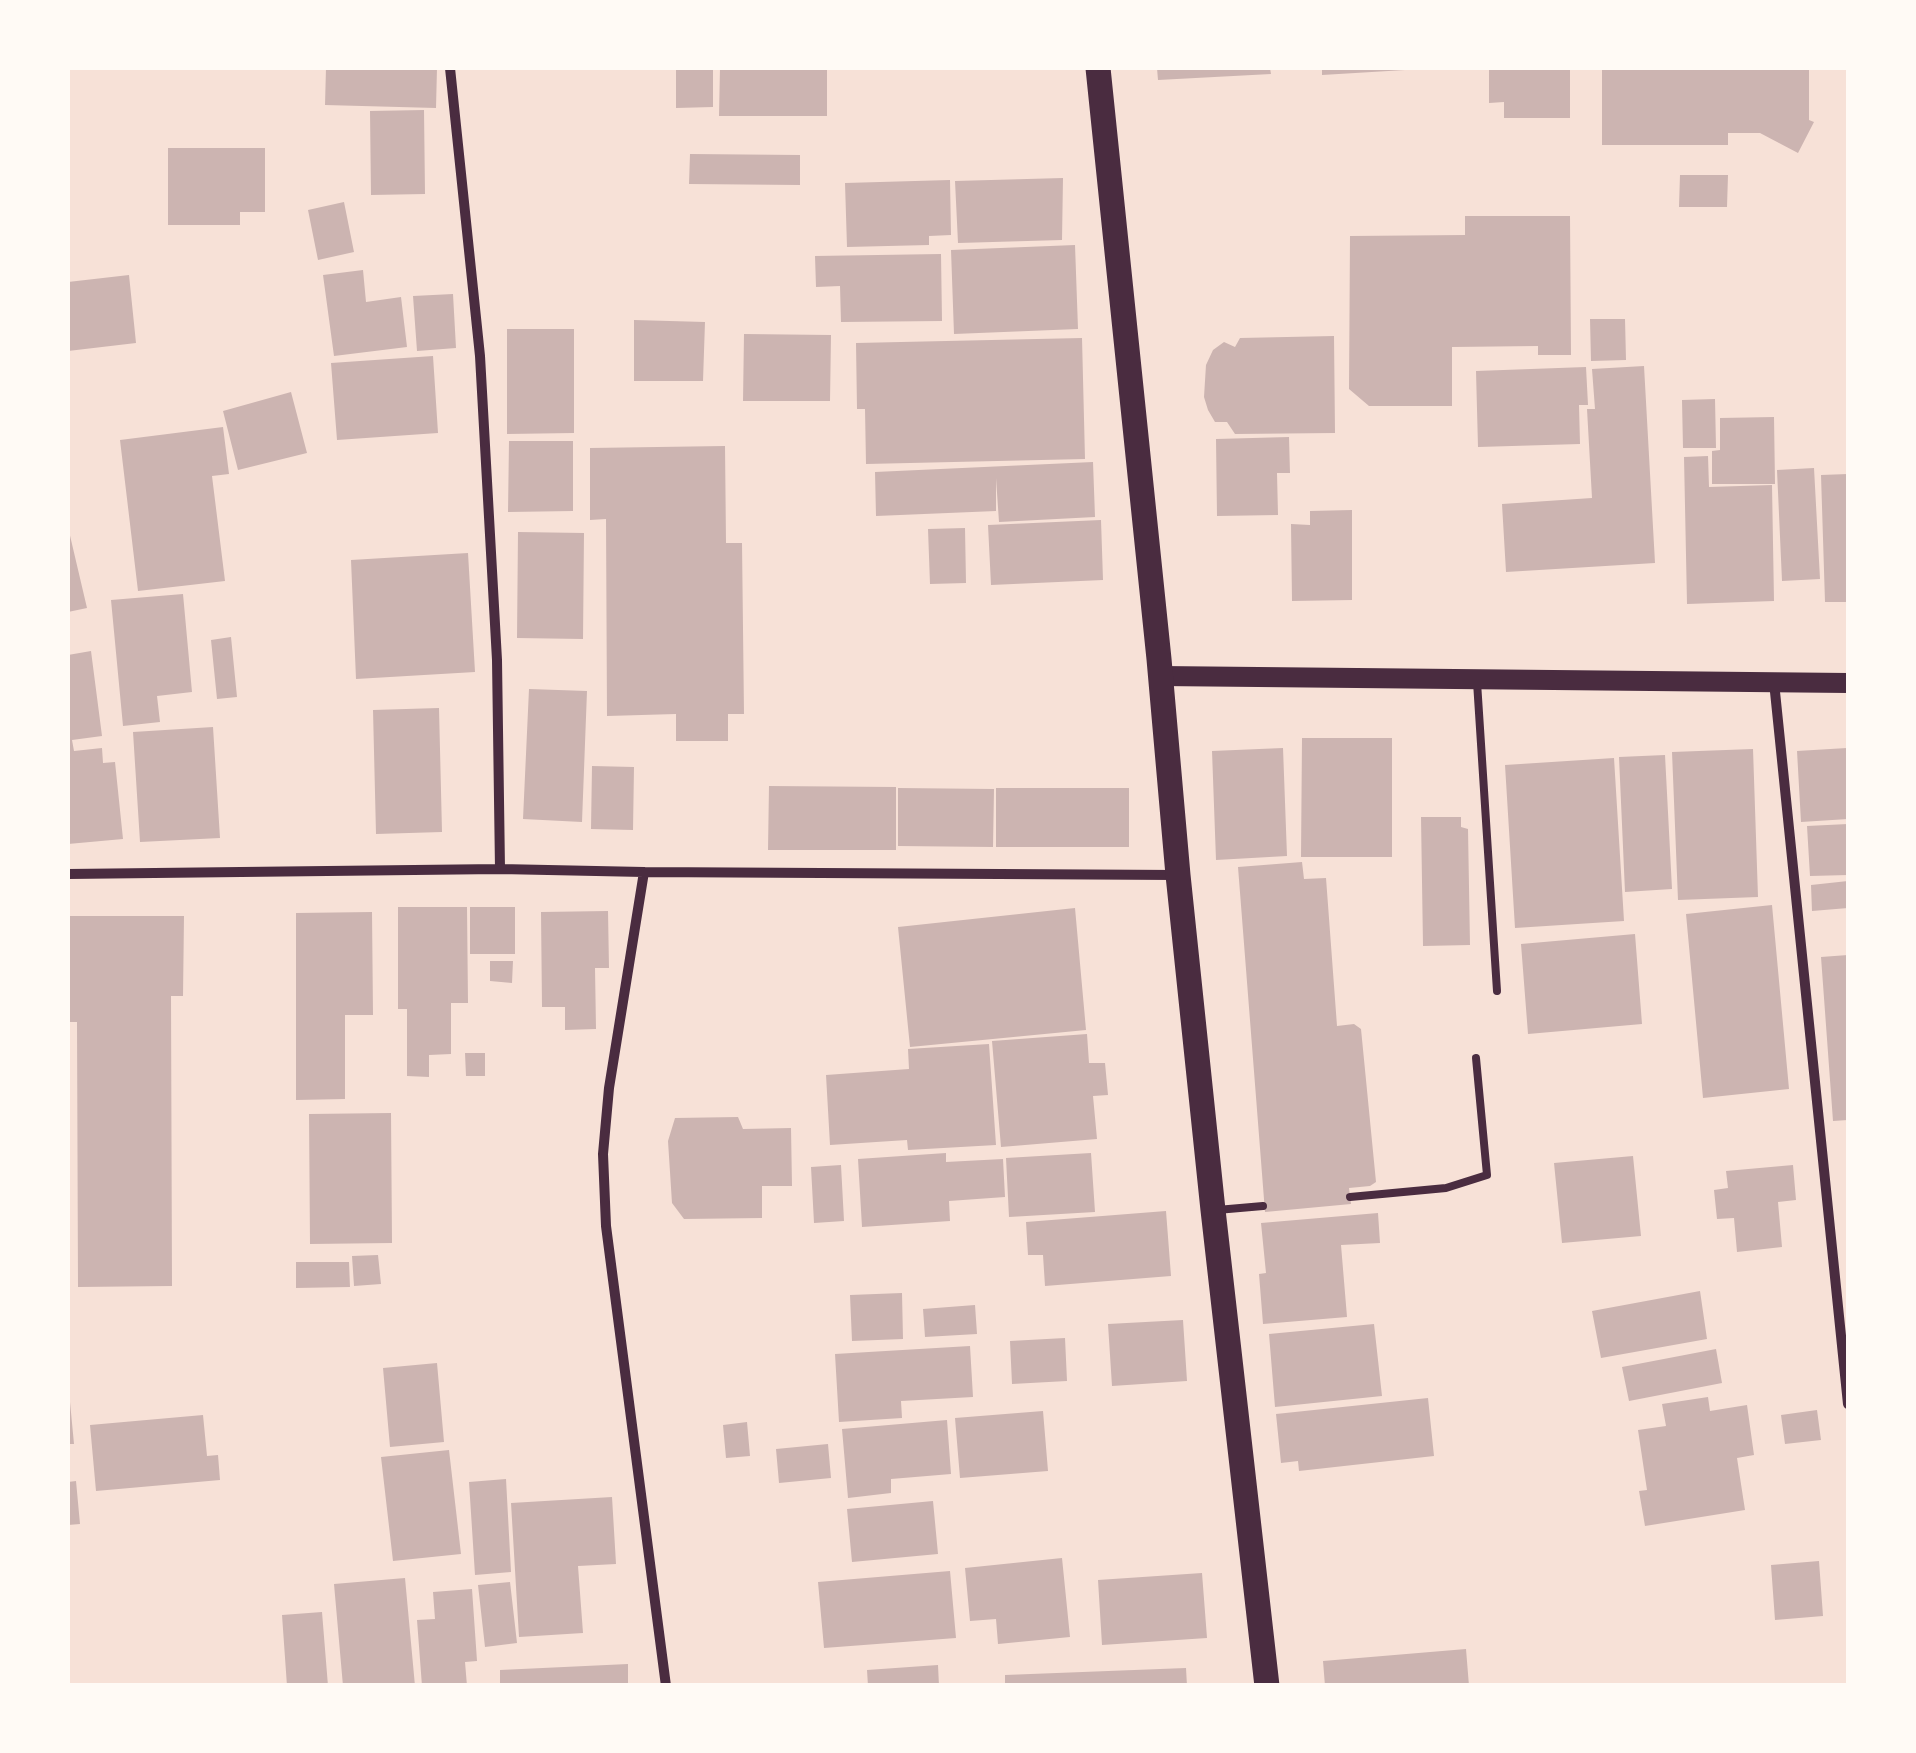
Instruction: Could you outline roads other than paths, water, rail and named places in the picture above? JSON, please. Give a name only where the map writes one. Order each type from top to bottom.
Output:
[{"type":"main road","points":[[1098,68],[1178,875],[1266,1686]]},
{"type":"main road","points":[[1160,676],[1848,683]]},
{"type":"street","points":[[450,68],[480,356],[496,660],[500,869]]},
{"type":"street","points":[[1774,682],[1848,1404]]},
{"type":"street","points":[[68,874],[500,869],[1178,875]]},
{"type":"street","points":[[644,872],[609,1088],[603,1154],[606,1226],[666,1686]]},
{"type":"lane","points":[[1477,679],[1497,992]]},
{"type":"lane","points":[[1350,1198],[1446,1188],[1487,1175],[1476,1058]]},
{"type":"lane","points":[[1213,1210],[1263,1206]]}]
